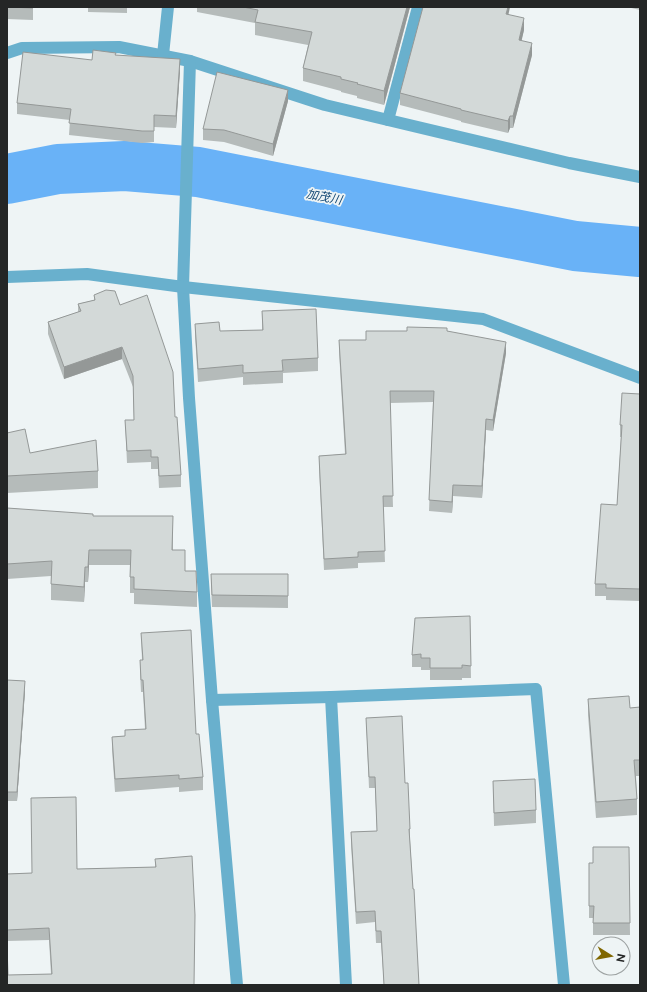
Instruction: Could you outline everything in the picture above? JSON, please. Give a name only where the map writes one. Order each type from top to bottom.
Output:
[{"type":"street","points":[[163,55],[168,7]]},
{"type":"street","points":[[388,120],[418,7]]},
{"type":"street","points":[[7,53],[22,48],[119,47],[190,60],[325,105],[569,163],[640,177]]},
{"type":"street","points":[[190,60],[183,287],[189,398],[212,700],[237,985]]},
{"type":"street","points":[[7,278],[87,274],[183,287],[483,319],[640,378]]},
{"type":"street","points":[[212,700],[536,689],[564,985]]},
{"type":"street","points":[[331,697],[346,985]]},
{"type":"building","points":[[7,7],[33,7],[33,8]]},
{"type":"building","points":[[243,7],[407,7],[384,91],[341,79],[341,77],[303,68],[312,32],[255,22],[258,10]]},
{"type":"building","points":[[423,7],[508,7],[506,14],[524,18],[519,40],[532,43],[513,116],[510,116],[508,121],[400,93]]},
{"type":"building","points":[[93,50],[116,53],[115,55],[180,59],[176,116],[154,115],[154,131],[142,131],[69,123],[71,109],[17,103],[23,52],[92,60]]},
{"type":"building","points":[[217,72],[288,90],[273,144],[224,130],[203,129]]},
{"type":"building","points":[[106,290],[115,291],[120,305],[147,295],[173,372],[175,417],[177,417],[181,475],[159,476],[158,457],[151,457],[151,450],[127,451],[125,420],[134,420],[133,376],[122,347],[64,367],[48,322],[81,311],[78,304],[95,300],[94,295]]},
{"type":"building","points":[[316,309],[318,358],[282,360],[283,371],[243,373],[243,365],[198,369],[195,324],[219,322],[220,331],[263,330],[262,311]]},
{"type":"building","points":[[407,327],[447,328],[447,331],[506,342],[493,420],[486,419],[482,486],[453,485],[452,502],[429,500],[434,391],[390,391],[393,496],[383,496],[385,551],[358,552],[358,557],[324,559],[319,456],[346,454],[339,340],[366,340],[366,331],[407,331]]},
{"type":"building","points":[[622,393],[640,394],[640,589],[606,588],[606,584],[595,584],[601,504],[617,505],[622,425],[620,425]]},
{"type":"building","points":[[25,429],[30,453],[96,440],[98,471],[7,476],[7,433]]},
{"type":"building","points":[[7,508],[93,514],[93,516],[173,516],[172,550],[185,550],[185,571],[196,571],[197,592],[134,589],[134,577],[130,577],[131,550],[89,550],[88,567],[85,567],[84,587],[51,584],[52,561],[7,564]]},
{"type":"building","points":[[211,574],[288,574],[288,596],[212,595]]},
{"type":"building","points":[[470,616],[471,666],[462,665],[462,668],[430,668],[430,658],[421,658],[421,654],[412,655],[415,618]]},
{"type":"building","points":[[191,630],[196,734],[199,734],[203,777],[179,779],[179,775],[115,779],[112,737],[125,736],[125,730],[146,729],[143,680],[141,680],[140,660],[143,660],[141,633]]},
{"type":"building","points":[[7,680],[25,681],[17,792],[7,792]]},
{"type":"building","points":[[629,696],[630,708],[640,707],[640,760],[634,760],[637,799],[596,802],[588,699]]},
{"type":"building","points":[[402,716],[405,783],[408,783],[409,829],[419,985],[384,985],[381,931],[376,931],[375,911],[356,912],[351,832],[377,831],[375,777],[369,777],[366,718]]},
{"type":"building","points":[[535,779],[536,810],[494,813],[493,781]]},
{"type":"building","points":[[76,797],[77,869],[156,867],[155,859],[192,856],[195,915],[194,985],[7,985],[7,945],[8,975],[52,974],[49,928],[7,930],[7,874],[32,873],[31,798]]},
{"type":"building","points":[[593,847],[629,847],[630,923],[593,923],[594,906],[589,906],[589,863],[593,863]]},
{"type":"waterway","name":"加茂川","points":[[7,179],[58,169],[125,166],[198,172],[575,246],[640,252]]}]
